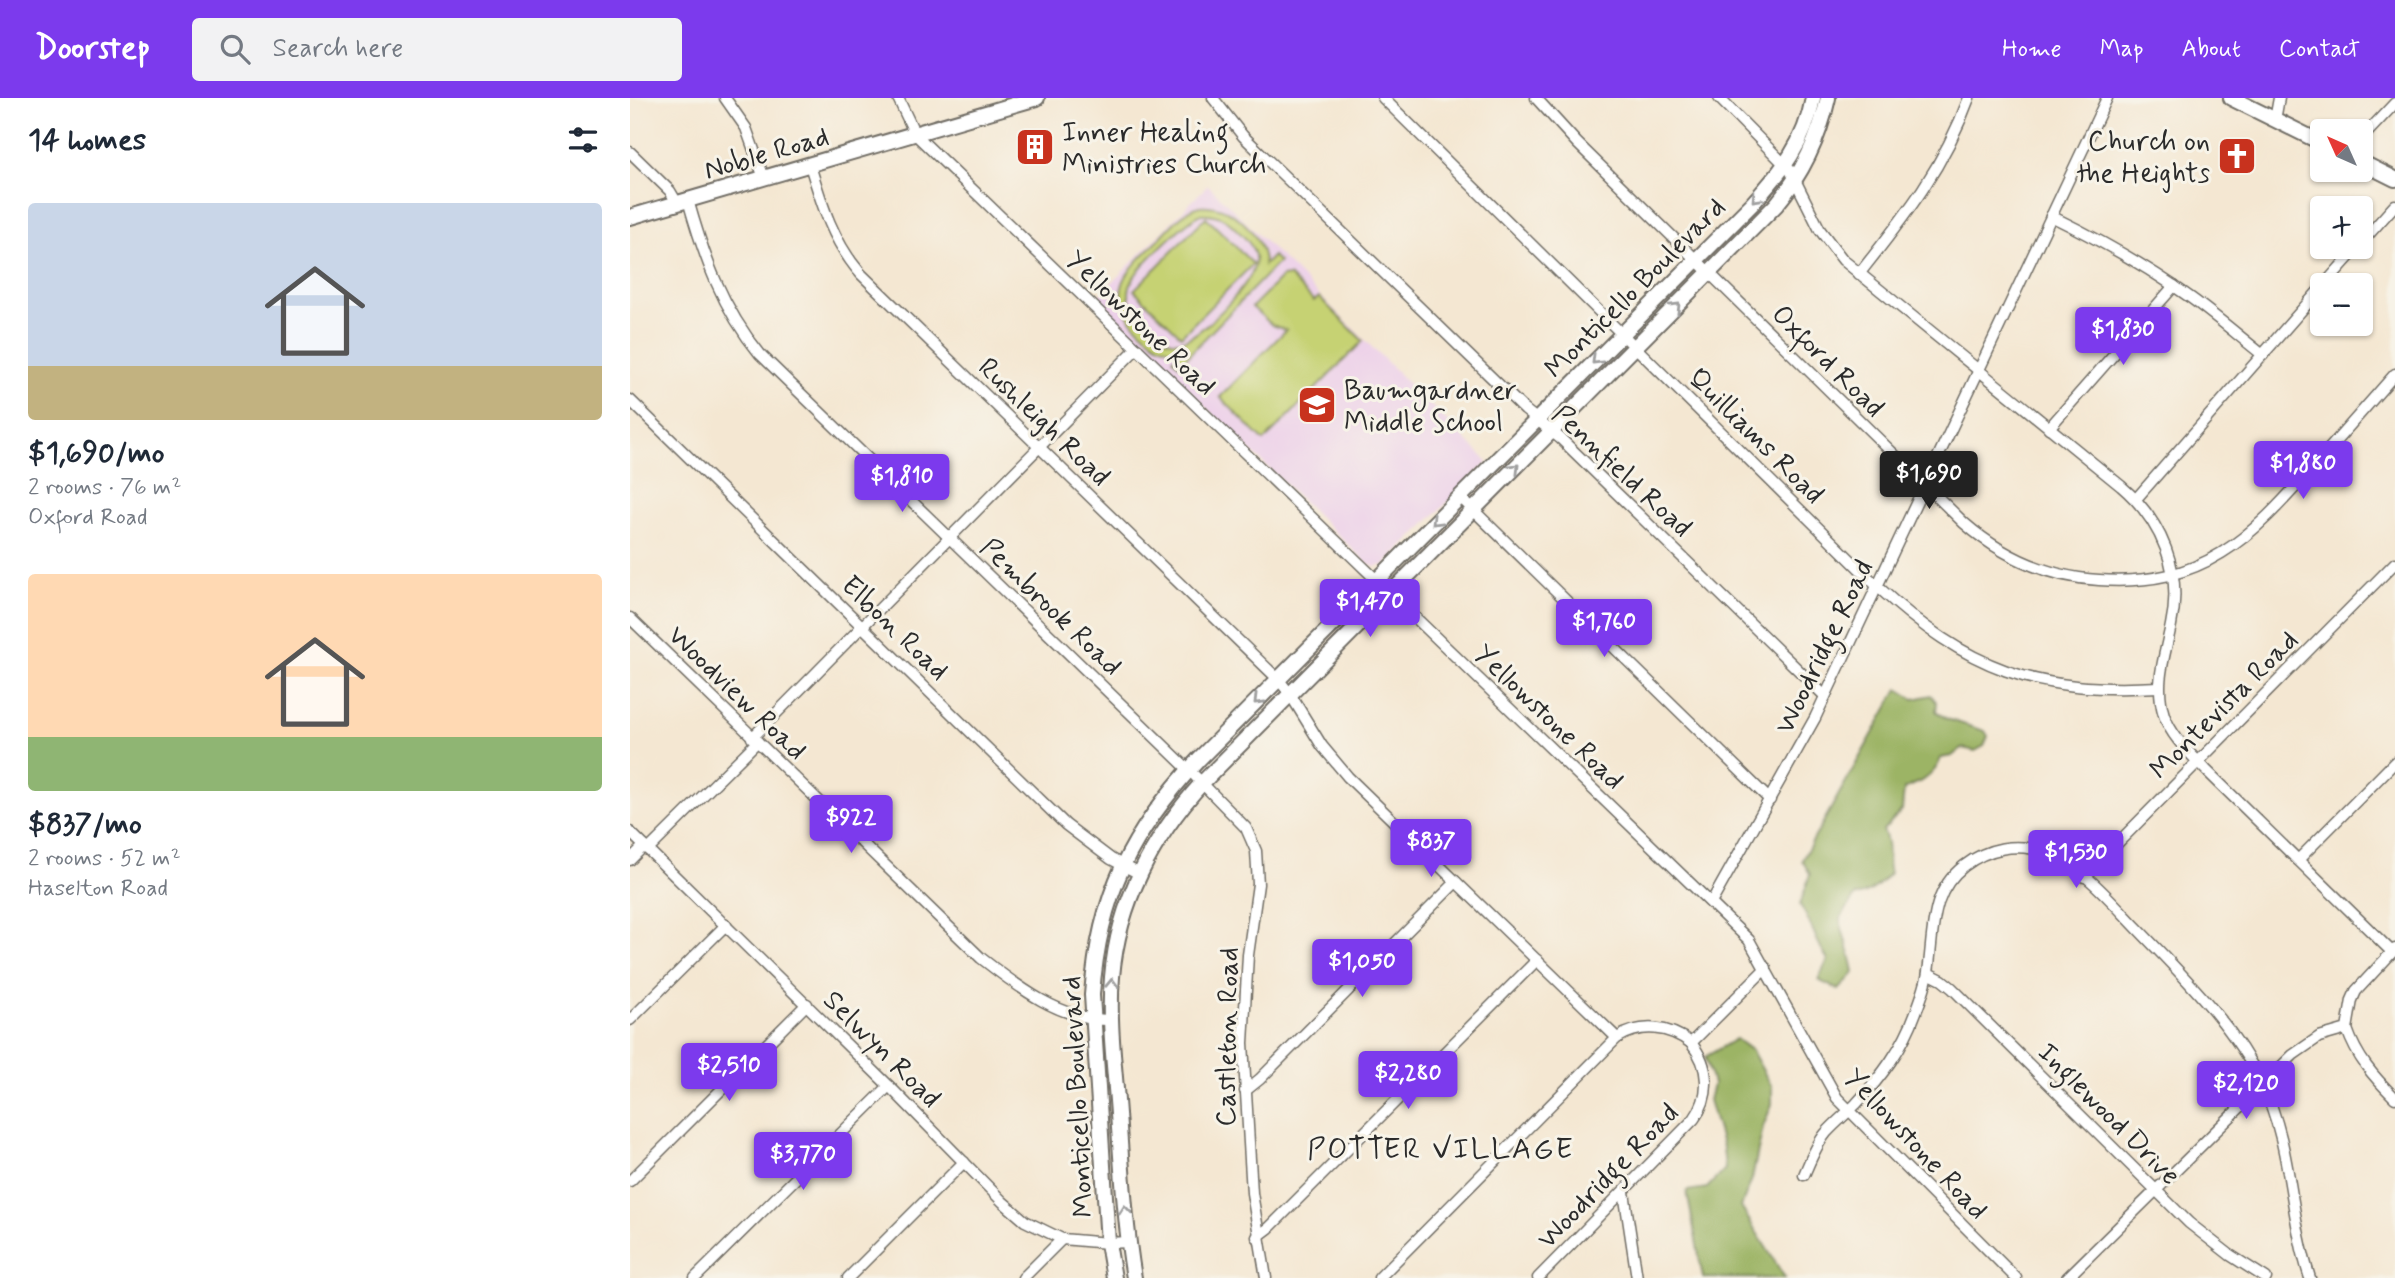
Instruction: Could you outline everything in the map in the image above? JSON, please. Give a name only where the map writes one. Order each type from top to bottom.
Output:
[{"type":"main road","name":"Noble Road","points":[[630,217],[1038,98]]},
{"type":"main road","name":"Monticello Boulevard","points":[[1114,1278],[1108,1243],[1092,1020],[1094,960],[1111,892],[1150,818],[1284,687],[1391,593],[1776,205],[1805,131],[1813,98]]},
{"type":"main road","name":"Monticello Boulevard","points":[[1284,687],[1377,580],[1752,204],[1790,171],[1818,134],[1828,98]]},
{"type":"main road","points":[[2231,98],[2310,137]]},
{"type":"main road","points":[[2373,168],[2395,179]]},
{"type":"main road","name":"Monticello Boulevard","points":[[1134,1278],[1122,1178],[1111,1020],[1111,978],[1126,906],[1140,874],[1195,776]]},
{"type":"street","points":[[725,98],[746,128],[764,178]]},
{"type":"street","name":"Yellowstone Road","points":[[898,98],[915,134],[1749,940],[1828,1085],[1848,1111],[2016,1278]]},
{"type":"street","name":"Pennfield Road","points":[[1213,98],[1242,135],[1536,421],[1553,431],[1825,696]]},
{"type":"street","name":"Quilliams Road","points":[[1383,98],[1877,586],[1936,636],[1993,666],[2038,680],[2080,688],[2159,687]]},
{"type":"street","name":"Oxford Road","points":[[1536,98],[1567,133],[1964,523],[2007,554],[2038,567],[2069,576],[2112,581],[2143,579],[2173,573],[2222,554],[2261,524],[2395,374]]},
{"type":"street","points":[[1719,98],[1790,171],[1827,242],[1859,274],[2136,499],[2152,520],[2163,539],[2173,573],[2173,616],[2159,687],[2171,729],[2198,762],[2393,950],[2356,990],[2351,1000],[2347,1029],[2352,1046],[2364,1065],[2395,1098]]},
{"type":"street","points":[[1859,274],[1901,223],[1930,180],[1951,141],[1969,98]]},
{"type":"street","name":"Woodridge Road","points":[[1711,904],[1825,696],[2106,98]]},
{"type":"street","points":[[2275,120],[2279,98]]},
{"type":"street","points":[[2373,126],[2395,103]]},
{"type":"street","points":[[630,152],[682,202]]},
{"type":"street","name":"Rushleigh Road","points":[[810,165],[830,227],[856,268],[1284,687],[1322,746],[1342,770],[1617,1038]]},
{"type":"street","name":"Pembrook Road","points":[[682,202],[712,277],[732,316],[748,339],[789,383],[1195,776]]},
{"type":"street","points":[[2373,229],[2395,205]]},
{"type":"street","points":[[2051,216],[2103,243],[2174,286],[2263,355]]},
{"type":"street","points":[[2334,273],[2347,259]]},
{"type":"street","points":[[2049,428],[2174,286]]},
{"type":"street","points":[[2136,499],[2310,301]]},
{"type":"street","points":[[630,860],[646,848],[755,740],[862,625],[1137,348]]},
{"type":"street","name":"Elbon Road","points":[[630,400],[1066,825],[1140,874]]},
{"type":"street","points":[[1460,497],[1770,800]]},
{"type":"street","name":"Montevista Road","points":[[2084,877],[2395,564]]},
{"type":"street","name":"Woodview Road","points":[[630,618],[981,958],[1033,995],[1079,1017],[1111,1020]]},
{"type":"street","points":[[2298,860],[2395,762]]},
{"type":"street","name":"Castleton Road","points":[[1195,776],[1245,828],[1256,851],[1258,884],[1248,955],[1243,1043],[1247,1139],[1257,1237],[1266,1278]]},
{"type":"street","name":"Selwyn Road","points":[[630,832],[1025,1221],[1062,1240],[1108,1243],[1128,1241]]},
{"type":"street","points":[[1804,1175],[1822,1139],[1882,1075],[1898,1053],[1914,1019],[1928,973],[1937,902],[1952,878],[1969,862],[1999,849],[2034,849],[2059,858],[2084,877],[2192,986],[2238,1043],[2262,1084],[2282,1139],[2299,1238],[2309,1278]]},
{"type":"street","points":[[1245,1091],[1456,882]]},
{"type":"street","points":[[630,1020],[726,925]]},
{"type":"street","points":[[1257,1237],[1537,960]]},
{"type":"street","points":[[1379,1278],[1617,1038],[1636,1030],[1658,1029],[1681,1036],[1691,1044],[1766,968]]},
{"type":"street","name":"Inglewood Drive","points":[[1928,973],[1954,990],[2155,1191],[2210,1240],[2266,1278]]},
{"type":"street","points":[[630,1181],[807,1004]]},
{"type":"street","points":[[2067,1278],[2262,1084],[2304,1046],[2325,1035],[2347,1029]]},
{"type":"street","name":"Woodridge Road","points":[[1538,1278],[1682,1133],[1702,1107],[1706,1075],[1701,1056],[1691,1044]]},
{"type":"street","points":[[695,1278],[889,1086]]},
{"type":"street","points":[[848,1278],[964,1162]]},
{"type":"street","points":[[1624,1192],[1637,1278]]},
{"type":"street","points":[[1023,1278],[1062,1240]]},
{"type":"shaded area","name":"Baumgardner Middle School","points":[[1208,185],[1488,462],[1384,565],[1375,567],[1367,563],[1095,300]]},
{"type":"green space","points":[[1199,206],[1222,209],[1243,222],[1258,242],[1264,265],[1273,256],[1279,262],[1179,365],[1173,359],[1181,350],[1158,344],[1139,329],[1122,304],[1121,292],[1129,271],[1138,261],[1177,220]],"holes":[[[1202,214],[1224,219],[1243,236],[1252,248],[1255,263],[1246,283],[1212,320],[1189,338],[1170,341],[1158,335],[1135,311],[1129,299],[1130,285],[1145,263],[1165,243],[1186,224]]]},
{"type":"green space","points":[[1206,217],[1253,264],[1181,336],[1134,290]]},
{"type":"green space","points":[[1289,276],[1314,301],[1319,297],[1363,341],[1264,441],[1220,397],[1286,330],[1272,325],[1252,307],[1282,277]]},
{"type":"green space","points":[[1898,689],[1914,699],[1931,695],[1937,703],[1936,711],[1947,719],[1985,731],[1988,736],[1984,746],[1975,751],[1962,748],[1952,756],[1941,758],[1931,774],[1904,789],[1902,810],[1883,830],[1887,841],[1890,873],[1870,891],[1855,896],[1840,919],[1854,973],[1839,990],[1818,980],[1828,960],[1800,905],[1810,874],[1802,860]]},
{"type":"green space","points":[[1736,1039],[1752,1051],[1772,1087],[1772,1104],[1763,1127],[1752,1179],[1741,1207],[1785,1278],[1703,1278],[1687,1191],[1707,1188],[1725,1169],[1723,1148],[1709,1100],[1713,1084],[1705,1057]]},
{"type":"place","name":"Inner Healing Ministries Church","points":[[1035,147]]},
{"type":"place","name":"Church on the Heights","points":[[2237,156]]},
{"type":"place","name":"Baumgardner Middle School","points":[[1317,405]]},
{"type":"district","name":"POTTER VILLAGE","points":[[1441,1148]]}]
